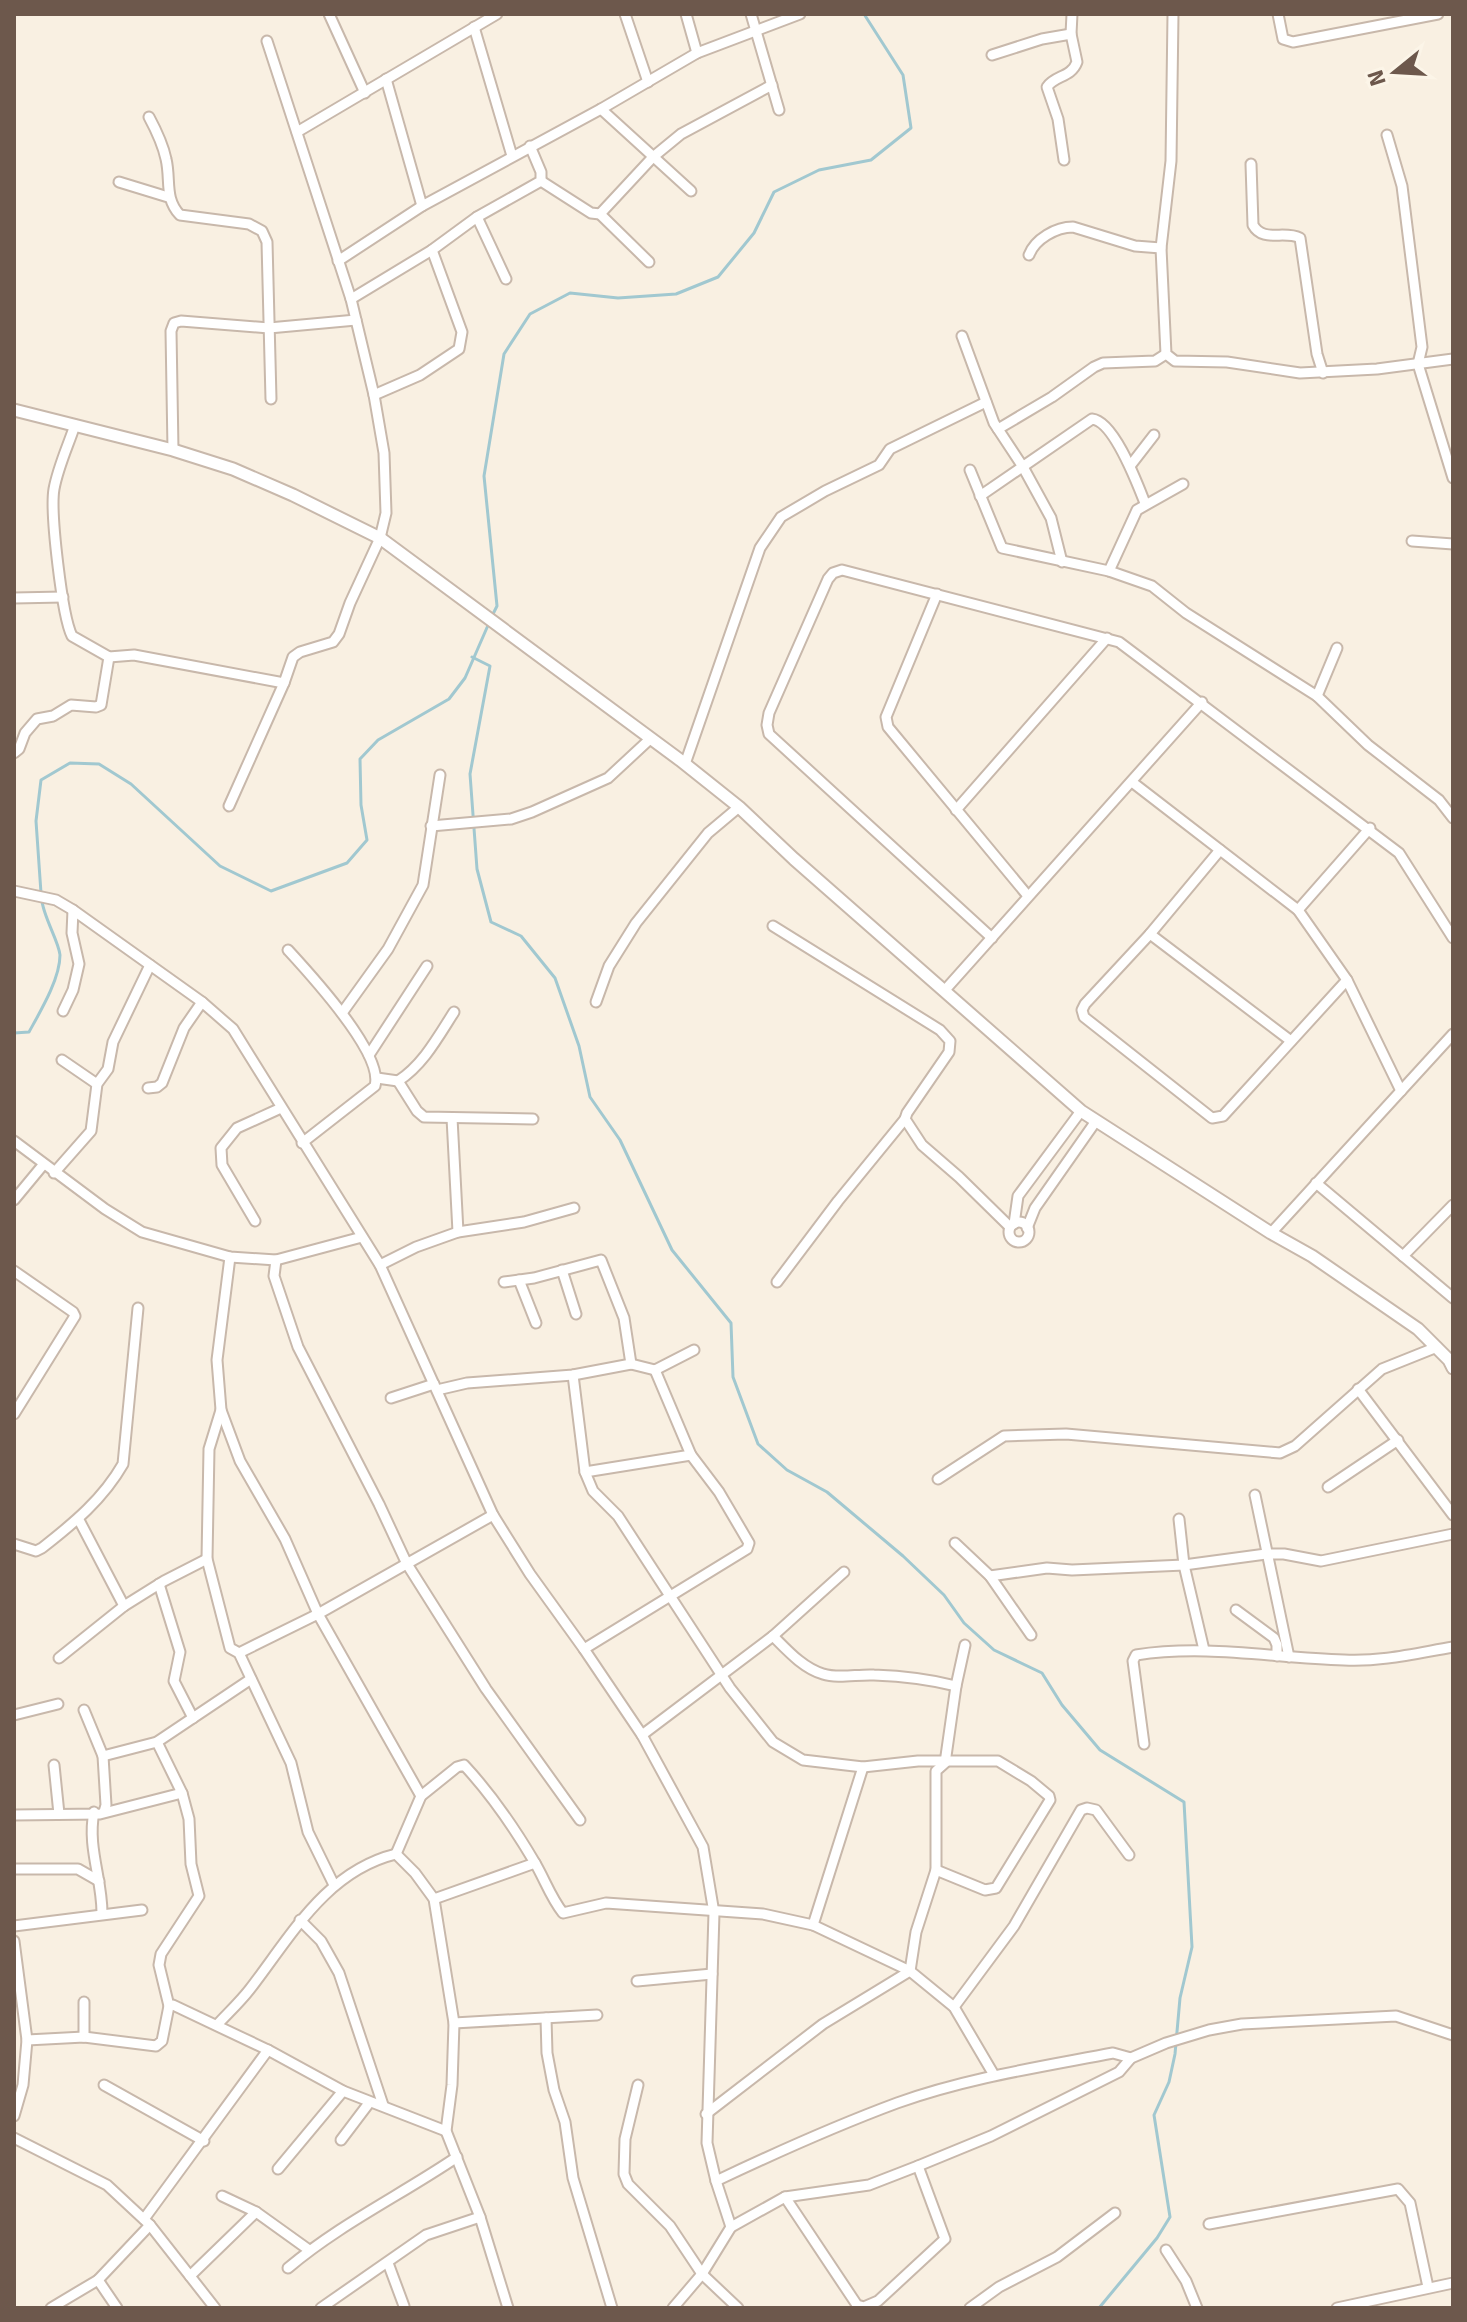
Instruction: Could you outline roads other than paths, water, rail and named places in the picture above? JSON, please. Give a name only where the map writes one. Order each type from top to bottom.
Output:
[{"type":"street","points":[[329,14],[365,93]]},
{"type":"street","points":[[625,14],[648,82]]},
{"type":"street","points":[[686,14],[697,53]]},
{"type":"street","points":[[751,14],[779,110]]},
{"type":"street","points":[[338,261],[422,206],[697,53],[800,14]]},
{"type":"street","points":[[1064,160],[1058,119],[1047,87],[1049,82],[1075,68],[1072,14]]},
{"type":"street","points":[[1173,14],[1171,161],[1161,248],[1166,354],[1175,361],[1227,362],[1300,373],[1453,359]]},
{"type":"street","points":[[1278,14],[1283,39],[1293,42],[1438,14]]},
{"type":"street","points":[[1374,14],[1376,26]]},
{"type":"street","points":[[297,132],[493,15]]},
{"type":"street","points":[[474,27],[512,156]]},
{"type":"street","points":[[992,55],[1042,39],[1071,34]]},
{"type":"street","points":[[229,806],[293,657],[333,642],[339,634],[380,538],[386,513],[384,453],[351,299],[267,41]]},
{"type":"street","points":[[386,79],[422,206]]},
{"type":"street","points":[[600,214],[653,157],[701,122],[772,85]]},
{"type":"street","points":[[601,109],[691,191]]},
{"type":"street","points":[[149,117],[165,156],[169,175],[168,197],[172,207],[180,215],[249,224],[262,231],[267,242],[271,399]]},
{"type":"street","points":[[1387,135],[1402,186],[1422,347],[1418,364],[1453,478]]},
{"type":"street","points":[[530,146],[541,172],[541,181]]},
{"type":"street","points":[[1251,164],[1253,225],[1256,231],[1261,235],[1295,235],[1300,238],[1317,354],[1323,373]]},
{"type":"street","points":[[541,181],[591,213],[600,214],[649,262]]},
{"type":"street","points":[[351,299],[432,250],[477,217],[541,181]]},
{"type":"street","points":[[119,182],[168,197]]},
{"type":"street","points":[[477,217],[506,279]]},
{"type":"street","points":[[1029,255],[1034,245],[1064,227],[1135,246],[1161,248]]},
{"type":"street","points":[[374,395],[420,375],[459,349],[462,342],[462,332],[432,250]]},
{"type":"street","points":[[173,450],[171,331],[174,323],[269,328],[356,320]]},
{"type":"street","points":[[962,336],[998,429],[1051,518],[1062,562]]},
{"type":"street","points":[[998,429],[1052,397],[1094,367],[1103,363],[1155,361],[1166,354]]},
{"type":"street","points":[[685,764],[755,560],[781,517],[879,465],[890,449],[986,402]]},
{"type":"street","points":[[14,410],[173,450],[233,469],[380,538],[739,807],[1081,1111],[1312,1256],[1418,1329],[1453,1368]]},
{"type":"street","points":[[980,496],[1092,419],[1102,422],[1130,466],[1145,503]]},
{"type":"street","points":[[75,425],[57,477],[53,501],[63,597],[72,636],[109,657],[134,655],[284,683]]},
{"type":"street","points":[[1130,466],[1154,435]]},
{"type":"street","points":[[970,470],[1002,548],[1109,571],[1152,586],[1186,613],[1317,696],[1368,745],[1439,800],[1453,818]]},
{"type":"street","points":[[1109,571],[1137,510],[1183,484]]},
{"type":"street","points":[[1412,541],[1453,544]]},
{"type":"street","points":[[992,938],[777,743],[767,725],[781,686],[833,573],[842,570],[1119,642],[1370,828],[1399,853],[1453,938]]},
{"type":"street","points":[[937,594],[886,717],[888,727],[1028,896]]},
{"type":"street","points":[[14,598],[63,597]]},
{"type":"street","points":[[956,810],[1107,638]]},
{"type":"street","points":[[1317,696],[1337,648]]},
{"type":"street","points":[[14,753],[37,719],[53,716],[71,705],[101,705],[109,657]]},
{"type":"street","points":[[945,990],[1202,702]]},
{"type":"street","points":[[431,826],[511,819],[597,785],[619,771],[650,739]]},
{"type":"street","points":[[342,1013],[388,949],[423,885],[440,775]]},
{"type":"street","points":[[1132,782],[1298,910],[1347,980],[1401,1091]]},
{"type":"street","points":[[596,1002],[609,966],[636,923],[708,833],[739,807]]},
{"type":"street","points":[[1298,910],[1370,828]]},
{"type":"street","points":[[1220,850],[1150,934],[1085,1004],[1082,1010],[1084,1017],[1212,1118],[1223,1116],[1347,980]]},
{"type":"street","points":[[14,891],[56,900],[73,910],[202,1002],[233,1029],[380,1265],[493,1515],[530,1574],[642,1735],[703,1847],[714,1913],[707,2143],[731,2227]]},
{"type":"street","points":[[63,1011],[73,990],[79,964],[72,933],[73,910]]},
{"type":"street","points":[[773,926],[940,1030],[950,1041],[949,1052],[905,1119],[777,1282]]},
{"type":"street","points":[[1150,934],[1291,1041]]},
{"type":"street","points":[[288,950],[342,1013],[369,1055],[377,1078],[375,1086],[302,1143]]},
{"type":"street","points":[[54,1173],[91,1131],[97,1084],[108,1069],[113,1042],[150,965]]},
{"type":"street","points":[[369,1055],[427,966]]},
{"type":"street","points":[[148,1088],[162,1083],[184,1028],[202,1002]]},
{"type":"street","points":[[398,1081],[427,1054],[454,1012]]},
{"type":"street","points":[[1271,1233],[1453,1034]]},
{"type":"street","points":[[62,1060],[97,1084]]},
{"type":"street","points":[[377,1078],[398,1081],[424,1117],[533,1119]]},
{"type":"street","points":[[255,1221],[222,1165],[221,1148],[237,1128],[281,1108]]},
{"type":"street","points":[[1081,1111],[1018,1196],[1010,1237],[1019,1242],[1027,1238],[1027,1228],[1035,1208],[1096,1121]]},
{"type":"street","points":[[452,1118],[458,1232]]},
{"type":"street","points":[[905,1119],[922,1145],[1012,1226]]},
{"type":"street","points":[[14,1141],[54,1173],[142,1232],[230,1257],[276,1260],[362,1237]]},
{"type":"street","points":[[15,1197],[43,1165]]},
{"type":"street","points":[[1316,1183],[1453,1298]]},
{"type":"street","points":[[1403,1256],[1453,1205]]},
{"type":"street","points":[[380,1265],[416,1247],[458,1232],[524,1222],[574,1208]]},
{"type":"street","points":[[1012,1226],[1019,1223],[1027,1228]]},
{"type":"street","points":[[230,1257],[217,1360],[221,1410],[240,1461],[285,1539],[318,1614],[421,1796]]},
{"type":"street","points":[[276,1260],[274,1276],[298,1347],[407,1564],[486,1689],[580,1820]]},
{"type":"street","points":[[504,1282],[601,1260],[624,1318],[631,1364]]},
{"type":"street","points":[[562,1270],[576,1314]]},
{"type":"street","points":[[14,1271],[75,1316],[14,1414]]},
{"type":"street","points":[[519,1280],[536,1323]]},
{"type":"street","points":[[14,1544],[36,1551],[79,1520],[112,1484],[123,1464],[138,1308]]},
{"type":"street","points":[[938,1479],[1004,1436],[1066,1434],[1280,1453],[1295,1446],[1382,1369],[1437,1347]]},
{"type":"street","points":[[391,1398],[435,1387],[573,1375],[631,1364],[655,1370],[694,1350]]},
{"type":"street","points":[[584,1649],[747,1549],[749,1543],[719,1492],[691,1455],[655,1370]]},
{"type":"street","points":[[573,1375],[585,1472],[593,1491],[618,1516],[730,1688],[773,1742],[803,1760],[863,1767],[918,1761],[998,1761],[1049,1796],[1050,1800],[996,1888],[985,1890],[936,1870]]},
{"type":"street","points":[[1358,1389],[1453,1515]]},
{"type":"street","points":[[221,1410],[209,1449],[207,1559],[230,1648],[239,1653],[291,1763],[308,1832],[334,1885]]},
{"type":"street","points":[[1328,1487],[1398,1440]]},
{"type":"street","points":[[585,1472],[691,1455]]},
{"type":"street","points":[[1255,1495],[1289,1657]]},
{"type":"street","points":[[239,1653],[318,1614],[493,1515]]},
{"type":"street","points":[[1179,1519],[1184,1565],[1204,1650]]},
{"type":"street","points":[[79,1520],[124,1606]]},
{"type":"street","points":[[990,1576],[1047,1568],[1072,1570],[1184,1565],[1266,1554],[1321,1561],[1453,1534]]},
{"type":"street","points":[[955,1543],[990,1576],[1031,1635]]},
{"type":"street","points":[[59,1658],[124,1606],[207,1559]]},
{"type":"street","points":[[642,1735],[773,1636],[844,1572]]},
{"type":"street","points":[[159,1584],[180,1652],[174,1681],[193,1718]]},
{"type":"street","points":[[1236,1610],[1274,1638],[1277,1656]]},
{"type":"street","points":[[773,1636],[801,1662],[825,1675],[875,1675],[931,1680],[956,1686]]},
{"type":"street","points":[[706,2114],[823,2024],[910,1971],[916,1932],[936,1870],[936,1771],[945,1763],[965,1645]]},
{"type":"street","points":[[1144,1744],[1133,1661],[1136,1655],[1204,1650],[1347,1661],[1390,1658],[1453,1647]]},
{"type":"street","points":[[103,1756],[157,1742],[251,1679]]},
{"type":"street","points":[[14,1715],[58,1704]]},
{"type":"street","points":[[84,1710],[103,1756],[106,1805],[90,1831],[92,1870],[102,1888],[102,1913]]},
{"type":"street","points":[[27,2040],[84,2037],[160,2044],[169,2006],[159,1965],[161,1954],[199,1896],[191,1864],[189,1819],[182,1793],[157,1742]]},
{"type":"street","points":[[54,1765],[59,1814]]},
{"type":"street","points":[[396,1854],[421,1796],[457,1767],[464,1765],[488,1792],[535,1863],[563,1913],[606,1903],[714,1913],[763,1914],[813,1925],[910,1971],[954,2007],[994,2075]]},
{"type":"street","points":[[813,1925],[863,1767]]},
{"type":"street","points":[[14,1815],[99,1812],[182,1793]]},
{"type":"street","points":[[954,2007],[1014,1926],[1081,1810],[1096,1810],[1129,1855]]},
{"type":"street","points":[[217,2025],[248,1991],[300,1920],[334,1885],[376,1859],[396,1854]]},
{"type":"street","points":[[396,1854],[434,1899],[454,2023],[452,2085],[446,2131],[480,2217],[508,2308]]},
{"type":"street","points":[[434,1899],[535,1863]]},
{"type":"street","points":[[14,1869],[92,1870]]},
{"type":"street","points":[[14,1926],[142,1910]]},
{"type":"street","points":[[300,1920],[321,1941],[339,1973],[383,2105]]},
{"type":"street","points":[[14,1941],[17,1990],[27,2040],[23,2085],[14,2116]]},
{"type":"street","points":[[637,1981],[712,1974]]},
{"type":"street","points":[[84,2002],[84,2037]]},
{"type":"street","points":[[169,2006],[173,2005],[217,2025],[369,2103],[383,2105],[446,2131]]},
{"type":"street","points":[[454,2023],[597,2015]]},
{"type":"street","points":[[673,2308],[702,2274],[731,2227],[785,2197],[869,2185],[918,2166],[991,2136],[1119,2072],[1131,2058],[1166,2043],[1242,2024],[1396,2016],[1453,2035]]},
{"type":"street","points":[[546,2018],[547,2053],[554,2090],[565,2122],[573,2178],[612,2308]]},
{"type":"street","points":[[51,2308],[98,2280],[147,2222],[268,2050]]},
{"type":"street","points":[[716,2181],[803,2141],[899,2103],[994,2075],[1113,2053],[1131,2058]]},
{"type":"street","points":[[104,2085],[204,2141]]},
{"type":"street","points":[[638,2085],[625,2139],[624,2174],[628,2184],[670,2226],[702,2274],[738,2308]]},
{"type":"street","points":[[278,2169],[343,2091]]},
{"type":"street","points":[[341,2140],[369,2103]]},
{"type":"street","points":[[14,2138],[107,2185],[147,2222],[215,2308]]},
{"type":"street","points":[[288,2268],[309,2250],[457,2157]]},
{"type":"street","points":[[785,2197],[857,2305],[864,2307],[878,2301],[945,2239],[918,2166]]},
{"type":"street","points":[[1209,2224],[1398,2189],[1410,2203],[1428,2287]]},
{"type":"street","points":[[222,2196],[256,2212],[309,2250]]},
{"type":"street","points":[[190,2276],[256,2212]]},
{"type":"street","points":[[970,2308],[999,2287],[1057,2257],[1115,2213]]},
{"type":"street","points":[[321,2308],[426,2235],[480,2217]]},
{"type":"street","points":[[1166,2250],[1186,2281],[1197,2308]]},
{"type":"street","points":[[388,2263],[404,2306]]},
{"type":"street","points":[[98,2280],[117,2308]]},
{"type":"street","points":[[1337,2308],[1453,2283]]},
{"type":"waterway","points":[[492,616],[497,606],[484,476],[504,354],[530,314],[570,293],[618,298],[676,294],[718,277],[754,233],[774,192],[819,170],[871,160],[911,128],[903,75],[864,14]]},
{"type":"waterway","points":[[41,893],[36,821],[41,780],[70,763],[99,764],[131,784],[220,866],[271,891],[347,863],[367,840],[361,805],[360,759],[378,740],[449,699],[465,678],[489,623]]},
{"type":"waterway","points":[[472,657],[490,666],[470,774],[477,869],[491,922],[521,936],[555,978],[579,1046],[590,1097],[620,1140],[672,1250],[731,1323],[733,1377],[758,1444],[787,1470],[827,1492],[903,1556],[944,1595],[964,1623],[994,1650],[1042,1673],[1062,1705],[1100,1750],[1184,1802],[1192,1947],[1180,1998],[1169,2082],[1154,2115],[1170,2217],[1157,2238],[1099,2308]]},
{"type":"waterway","points":[[14,1033],[29,1032],[57,974],[59,950],[42,901]]}]
